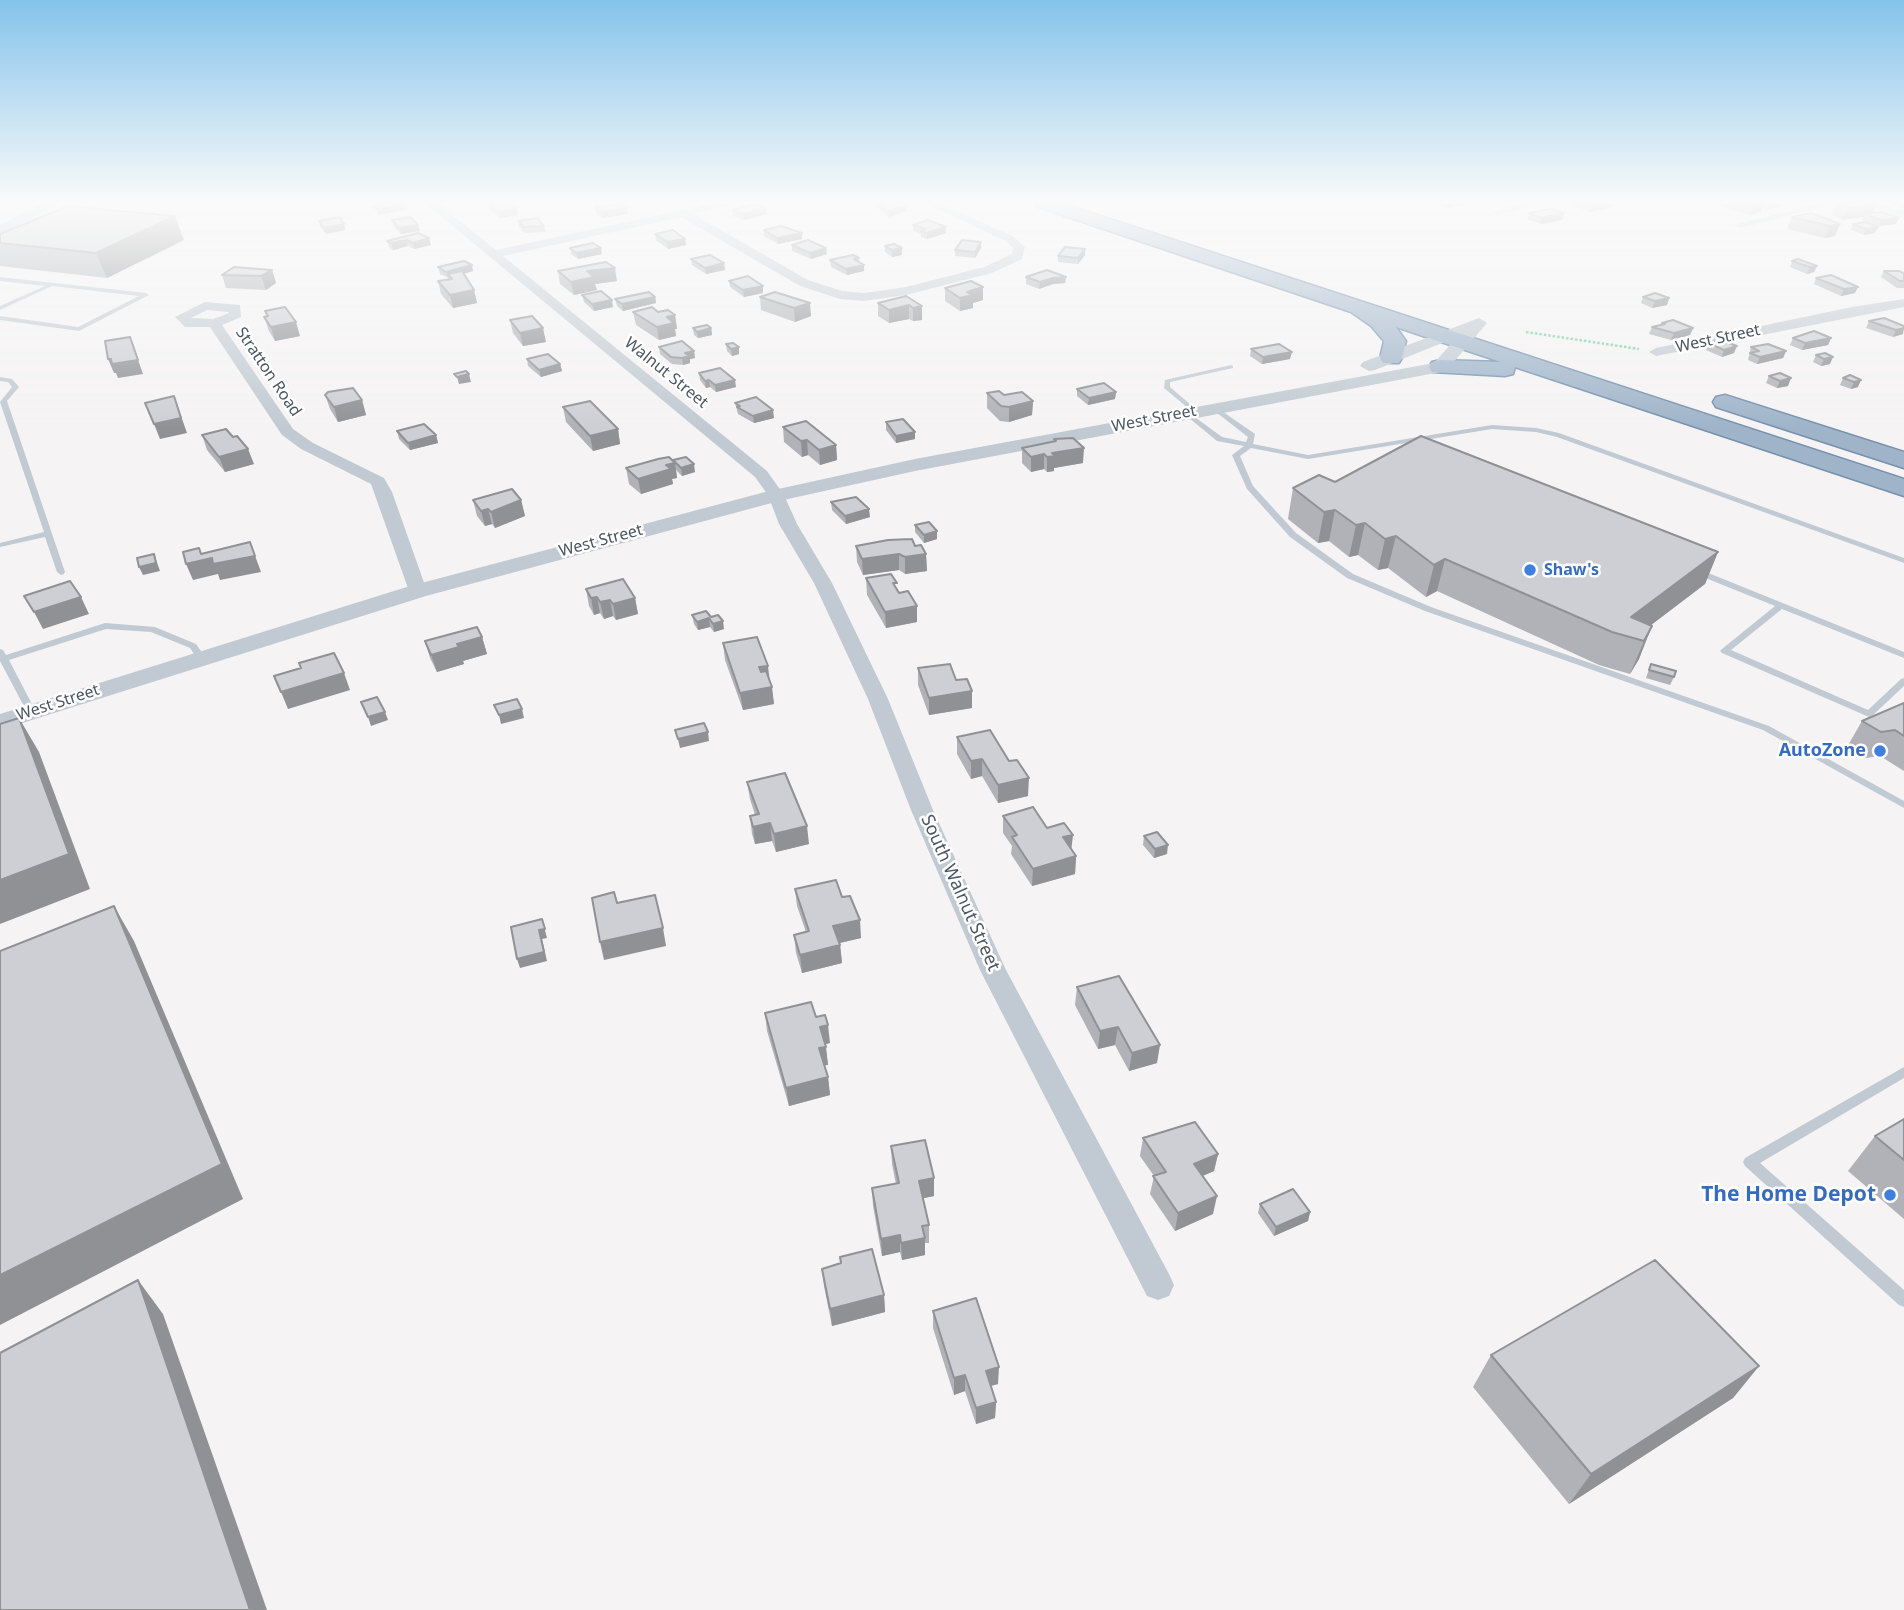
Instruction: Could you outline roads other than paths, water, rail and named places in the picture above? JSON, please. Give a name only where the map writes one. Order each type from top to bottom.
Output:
[{"type":"highway","points":[[1270,278],[1342,302],[1460,329],[1536,338]]},
{"type":"highway","points":[[1342,302],[1379,321],[1390,332],[1395,341],[1391,358]]},
{"type":"highway","points":[[1460,329],[1567,377],[1904,488]]},
{"type":"highway","points":[[1440,367],[1493,367],[1567,377]]},
{"type":"highway","points":[[1708,397],[1904,460]]},
{"type":"street","name":"Walnut Street","points":[[523,278],[761,474],[776,495]]},
{"type":"street","points":[[795,278],[840,295],[876,296],[956,278]]},
{"type":"street","name":"West Street","points":[[1656,352],[1852,311],[1904,303]]},
{"type":"street","name":"Stratton Road","points":[[215,323],[286,432],[377,481],[384,492],[418,591]]},
{"type":"street","points":[[1440,367],[1460,329]]},
{"type":"street","name":"West Street","points":[[1199,411],[1357,371],[1460,329]]},
{"type":"street","name":"West Street","points":[[0,722],[418,591],[776,495],[915,465],[1440,367]]},
{"type":"street","name":"South Walnut Street","points":[[776,495],[788,524],[823,583],[878,699],[922,810],[993,970],[1158,1285]]},
{"type":"lane","points":[[0,279],[146,295],[79,329],[0,318]]},
{"type":"lane","points":[[0,308],[51,285]]},
{"type":"lane","points":[[1231,367],[1167,381],[1167,388],[1199,411],[1252,436],[1248,447],[1236,454],[1250,487],[1293,535],[1350,576],[1428,609],[1766,728],[1904,805]]},
{"type":"lane","points":[[0,379],[10,380],[16,387],[4,401],[61,572]]},
{"type":"lane","points":[[1199,411],[1220,439],[1248,447],[1308,457],[1492,427],[1559,435],[1904,561]]},
{"type":"lane","points":[[1386,445],[1404,452]]},
{"type":"lane","points":[[0,545],[47,534]]},
{"type":"lane","points":[[1688,567],[1901,655]]},
{"type":"lane","points":[[1781,605],[1725,651],[1869,714],[1904,681]]},
{"type":"lane","points":[[31,712],[2,656],[105,626],[152,629],[193,646],[201,658]]},
{"type":"lane","points":[[1904,1072],[1750,1162],[1904,1300]]},
{"type":"place","name":"Shaw's","points":[[1530,570]]},
{"type":"place","name":"AutoZone","points":[[1880,751]]},
{"type":"place","name":"The Home Depot","points":[[1890,1195]]}]
